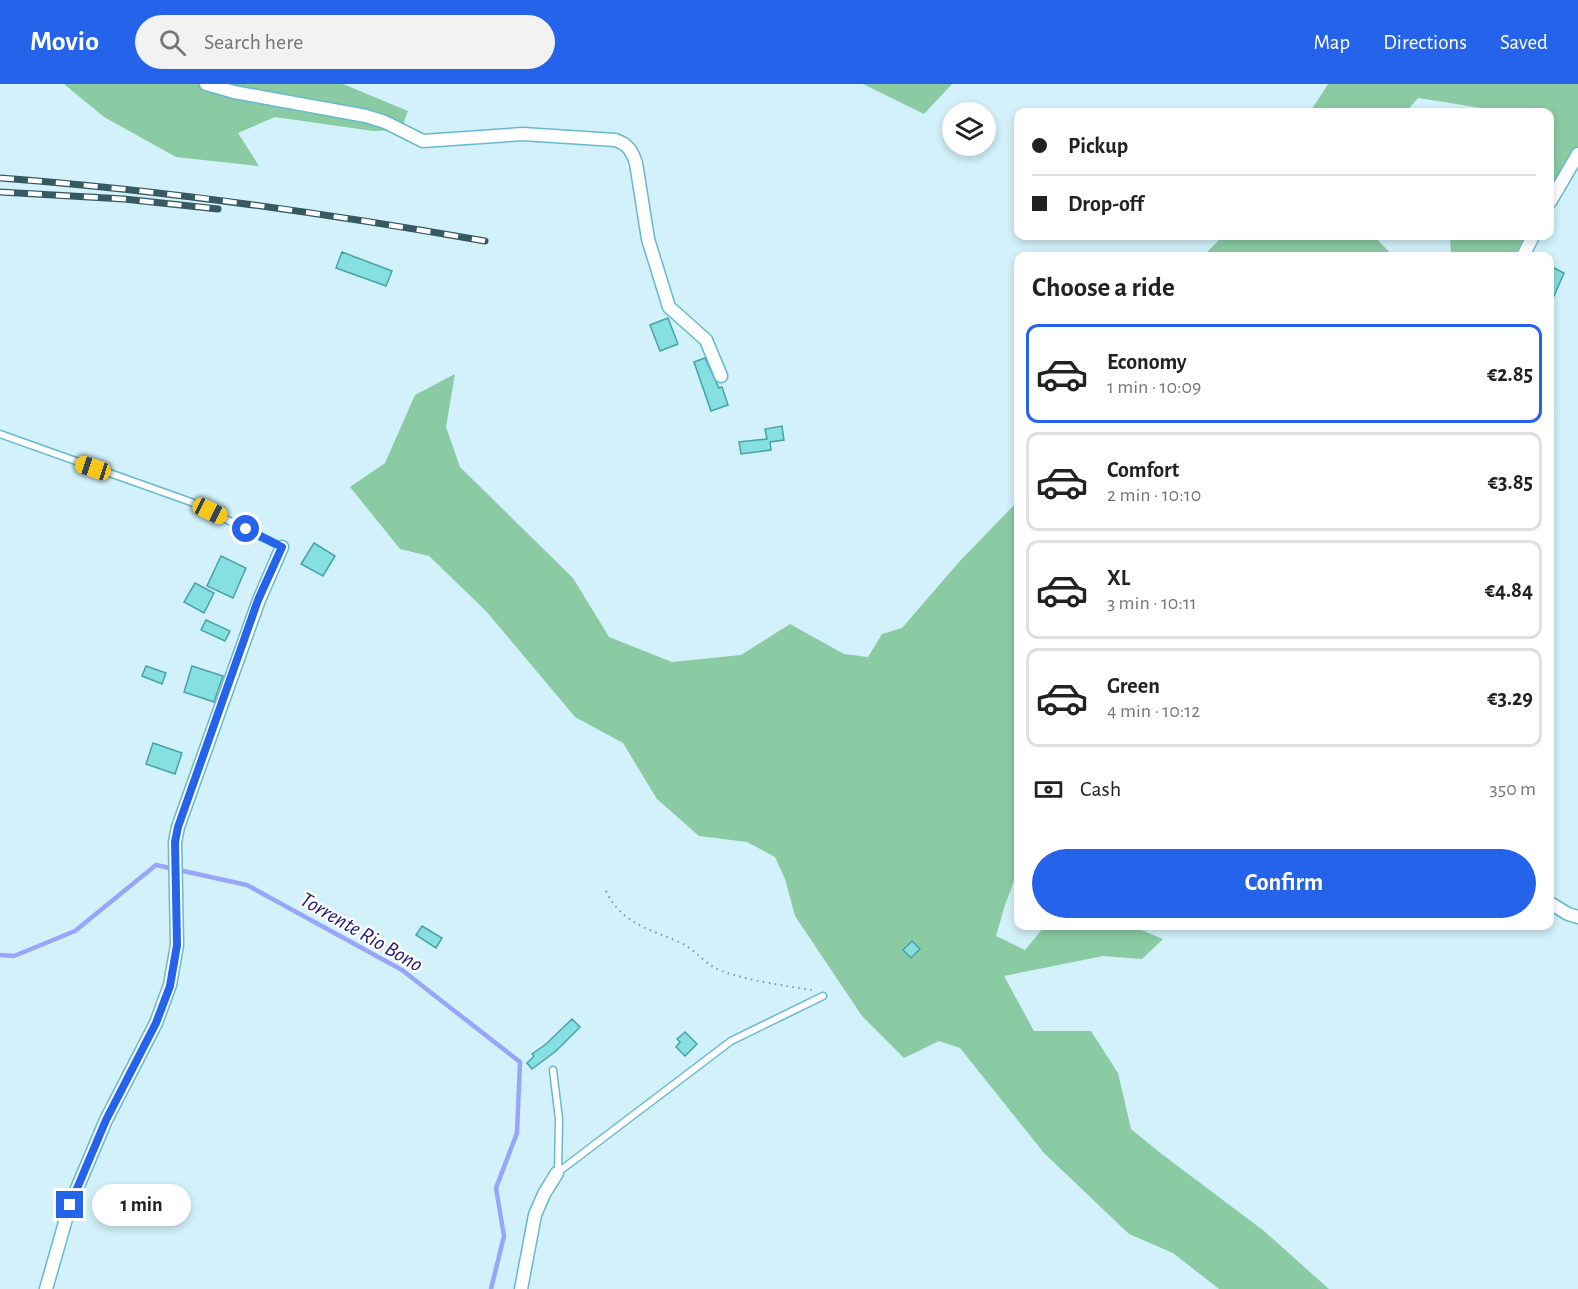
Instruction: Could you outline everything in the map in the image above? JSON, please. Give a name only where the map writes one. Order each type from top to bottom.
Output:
[{"type":"street","points":[[207,84],[234,92],[366,116],[385,122],[423,141],[523,134],[615,140],[624,143],[632,151],[636,163],[648,239],[669,307],[706,340],[721,376]]},
{"type":"street","points":[[1554,195],[1578,154]]},
{"type":"street","points":[[46,1289],[70,1205],[106,1120],[156,1023],[170,986],[177,945],[175,842],[178,827],[258,600],[282,547]]},
{"type":"street","points":[[1554,905],[1578,917]]},
{"type":"street","points":[[521,1289],[535,1215],[544,1194],[558,1173]]},
{"type":"lane","points":[[0,434],[191,502],[282,547]]},
{"type":"lane","points":[[558,1173],[721,1048],[823,996]]},
{"type":"lane","points":[[553,1070],[559,1119],[558,1173]]},
{"type":"path","points":[[606,891],[613,906],[624,916],[697,952],[712,966],[725,972],[766,982],[815,991],[823,996]]},
{"type":"green space","points":[[64,84],[343,84],[408,111],[401,130],[373,131],[275,117],[238,133],[259,166],[176,157],[104,117]]},
{"type":"green space","points":[[863,84],[952,84],[924,114]]},
{"type":"green space","points":[[1328,84],[1578,84],[1578,147],[1554,186],[1554,108],[1482,108],[1418,98],[1409,108],[1313,108]]},
{"type":"green space","points":[[1219,240],[1378,240],[1389,252],[1207,252]]},
{"type":"green space","points":[[1450,240],[1523,240],[1516,252],[1451,252]]},
{"type":"green space","points":[[455,374],[446,427],[460,467],[573,578],[609,637],[672,662],[741,655],[790,624],[844,654],[868,657],[882,634],[902,628],[959,562],[1014,505],[1014,881],[996,936],[1025,950],[1042,930],[1142,930],[1163,939],[1142,959],[1103,956],[1004,976],[1034,1031],[1091,1031],[1118,1073],[1131,1129],[1264,1231],[1329,1289],[1219,1289],[1173,1253],[1129,1234],[1044,1153],[960,1048],[939,1041],[904,1058],[862,1016],[795,916],[785,879],[775,857],[747,842],[699,836],[657,799],[623,743],[575,717],[486,611],[429,556],[400,549],[350,487],[385,463],[415,395]]},
{"type":"building","points":[[342,252],[392,271],[386,286],[336,268]]},
{"type":"building","points":[[1554,268],[1564,273],[1554,296]]},
{"type":"building","points":[[668,318],[678,344],[660,351],[650,325]]},
{"type":"building","points":[[705,358],[719,388],[722,387],[728,405],[711,411],[694,362]]},
{"type":"building","points":[[782,426],[784,440],[770,442],[771,450],[741,454],[739,442],[767,439],[765,429]]},
{"type":"building","points":[[314,543],[335,556],[323,576],[301,564]]},
{"type":"building","points":[[221,556],[246,568],[233,598],[207,586]]},
{"type":"building","points":[[195,583],[214,593],[204,613],[184,602]]},
{"type":"building","points":[[206,620],[230,631],[225,641],[201,630]]},
{"type":"building","points":[[146,666],[166,673],[162,684],[142,676]]},
{"type":"building","points":[[192,666],[223,676],[214,702],[184,692]]},
{"type":"building","points":[[153,743],[182,753],[175,774],[146,764]]},
{"type":"building","points":[[422,926],[442,938],[436,948],[416,935]]},
{"type":"building","points":[[912,941],[920,949],[911,958],[903,950]]},
{"type":"building","points":[[572,1019],[580,1027],[556,1051],[532,1069],[527,1063],[534,1056],[532,1054]]},
{"type":"building","points":[[685,1032],[697,1044],[685,1056],[676,1047],[680,1042],[677,1039]]},
{"type":"waterway","name":"Torrente Rio Bono","points":[[0,955],[14,956],[75,931],[156,865],[247,885],[402,970],[520,1062],[517,1133],[496,1188],[504,1236],[491,1289]]},
{"type":"railway","points":[[0,178],[122,189],[243,204],[485,241]]},
{"type":"railway","points":[[0,192],[124,199],[218,209]]},
{"type":"route","points":[[70,1205],[106,1120],[156,1023],[170,986],[177,945],[175,842],[178,827],[258,600],[282,547],[246,529]]}]
